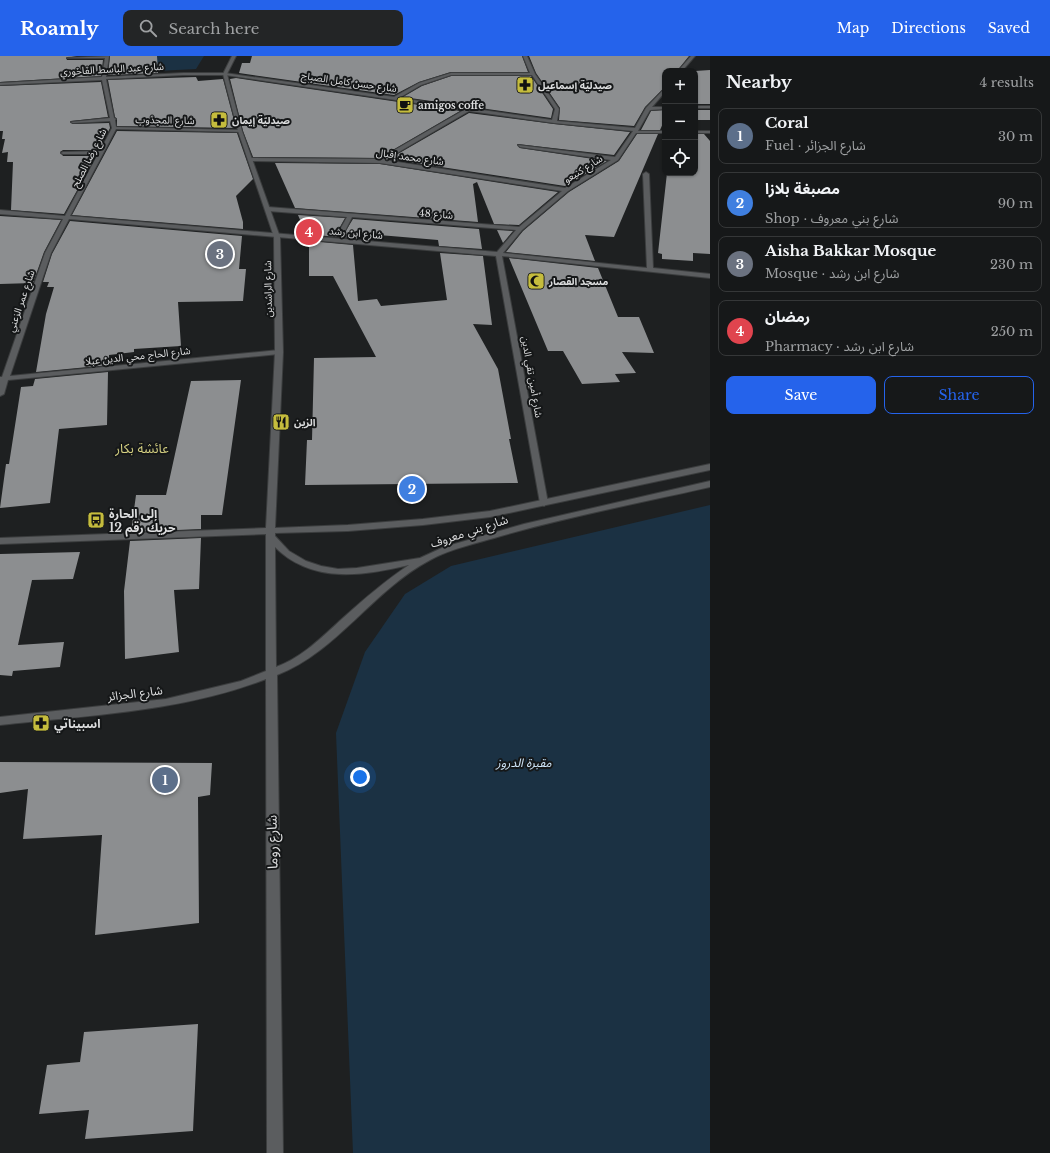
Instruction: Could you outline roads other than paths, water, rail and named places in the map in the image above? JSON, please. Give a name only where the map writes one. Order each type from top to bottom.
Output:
[{"type":"street","points":[[69,58],[107,56]]},
{"type":"street","name":"شارع رضا الصلح","points":[[68,218],[114,128],[114,119],[104,79],[107,56]]},
{"type":"street","points":[[225,74],[234,56]]},
{"type":"street","points":[[525,56],[533,74],[557,109],[554,122]]},
{"type":"street","points":[[683,68],[693,56]]},
{"type":"street","name":"شارع عبد الباسط الفاخوري","points":[[0,84],[183,74],[225,74]]},
{"type":"street","name":"شارع حسن كامل الصباح","points":[[225,74],[554,122],[636,131],[662,132]]},
{"type":"street","name":"شارع الراشدين","points":[[225,74],[240,131],[277,237],[279,352],[270,534]]},
{"type":"street","points":[[396,98],[420,84],[451,74],[533,74]]},
{"type":"street","name":"شارع كنيعو","points":[[499,254],[520,229],[566,190],[616,159],[636,131],[648,109],[662,93]]},
{"type":"street","points":[[698,107],[710,107]]},
{"type":"street","points":[[648,109],[662,108]]},
{"type":"street","points":[[380,161],[467,110]]},
{"type":"street","points":[[73,122],[114,119]]},
{"type":"street","name":"شارع المجذوب","points":[[114,128],[240,131]]},
{"type":"street","points":[[698,132],[710,132]]},
{"type":"street","points":[[520,146],[616,159]]},
{"type":"street","points":[[63,152],[102,152]]},
{"type":"street","name":"شارع محمد إقبال","points":[[250,160],[380,161],[566,190]]},
{"type":"street","points":[[646,174],[650,270]]},
{"type":"street","name":"شارع 48","points":[[268,209],[520,229]]},
{"type":"street","name":"شارع ابن رشد","points":[[0,212],[277,237],[499,254],[710,276]]},
{"type":"street","points":[[340,235],[350,216]]},
{"type":"street","name":"شارع عمر الزعني","points":[[0,394],[3,379],[48,254],[68,218]]},
{"type":"street","name":"شارع أمين تقي الدين","points":[[499,254],[544,503]]},
{"type":"street","name":"شارع الحاج محي الدين عبلا","points":[[3,379],[279,352]]},
{"type":"street","name":"شارع بني معروف","points":[[0,541],[270,534],[423,522],[490,514],[710,467]]},
{"type":"street","name":"شارع بني معروف","points":[[270,674],[308,654],[374,594],[426,558],[447,549],[527,526],[710,484]]},
{"type":"street","points":[[270,534],[278,548],[300,564],[312,568],[331,571],[364,571],[426,558]]},
{"type":"street","name":"شارع روما","points":[[270,534],[275,1153]]},
{"type":"street","name":"شارع الجزائر","points":[[0,721],[166,702],[237,686],[270,674]]},
{"type":"place","name":"صيدليّة إسماعيل","points":[[525,85]]},
{"type":"place","name":"amigos coffe","points":[[405,105]]},
{"type":"place","name":"صيدليّة إيمان","points":[[219,120]]},
{"type":"place","name":"رمضان","points":[[309,232]]},
{"type":"place","name":"Aisha Bakkar Mosque","points":[[220,254]]},
{"type":"place","name":"مسجد القصار","points":[[536,281]]},
{"type":"place","name":"الزين","points":[[281,422]]},
{"type":"place","name":"مصبغة بلازا","points":[[412,489]]},
{"type":"place","name":"إلی الحارة حريك رقم 12","points":[[96,520]]},
{"type":"place","name":"اسبيناتي","points":[[41,723]]},
{"type":"place","name":"Coral","points":[[165,780]]},
{"type":"district","name":"عائشة بكار","points":[[142,448]]},
{"type":"park label","name":"مقبرة الدروز","points":[[524,762]]}]
